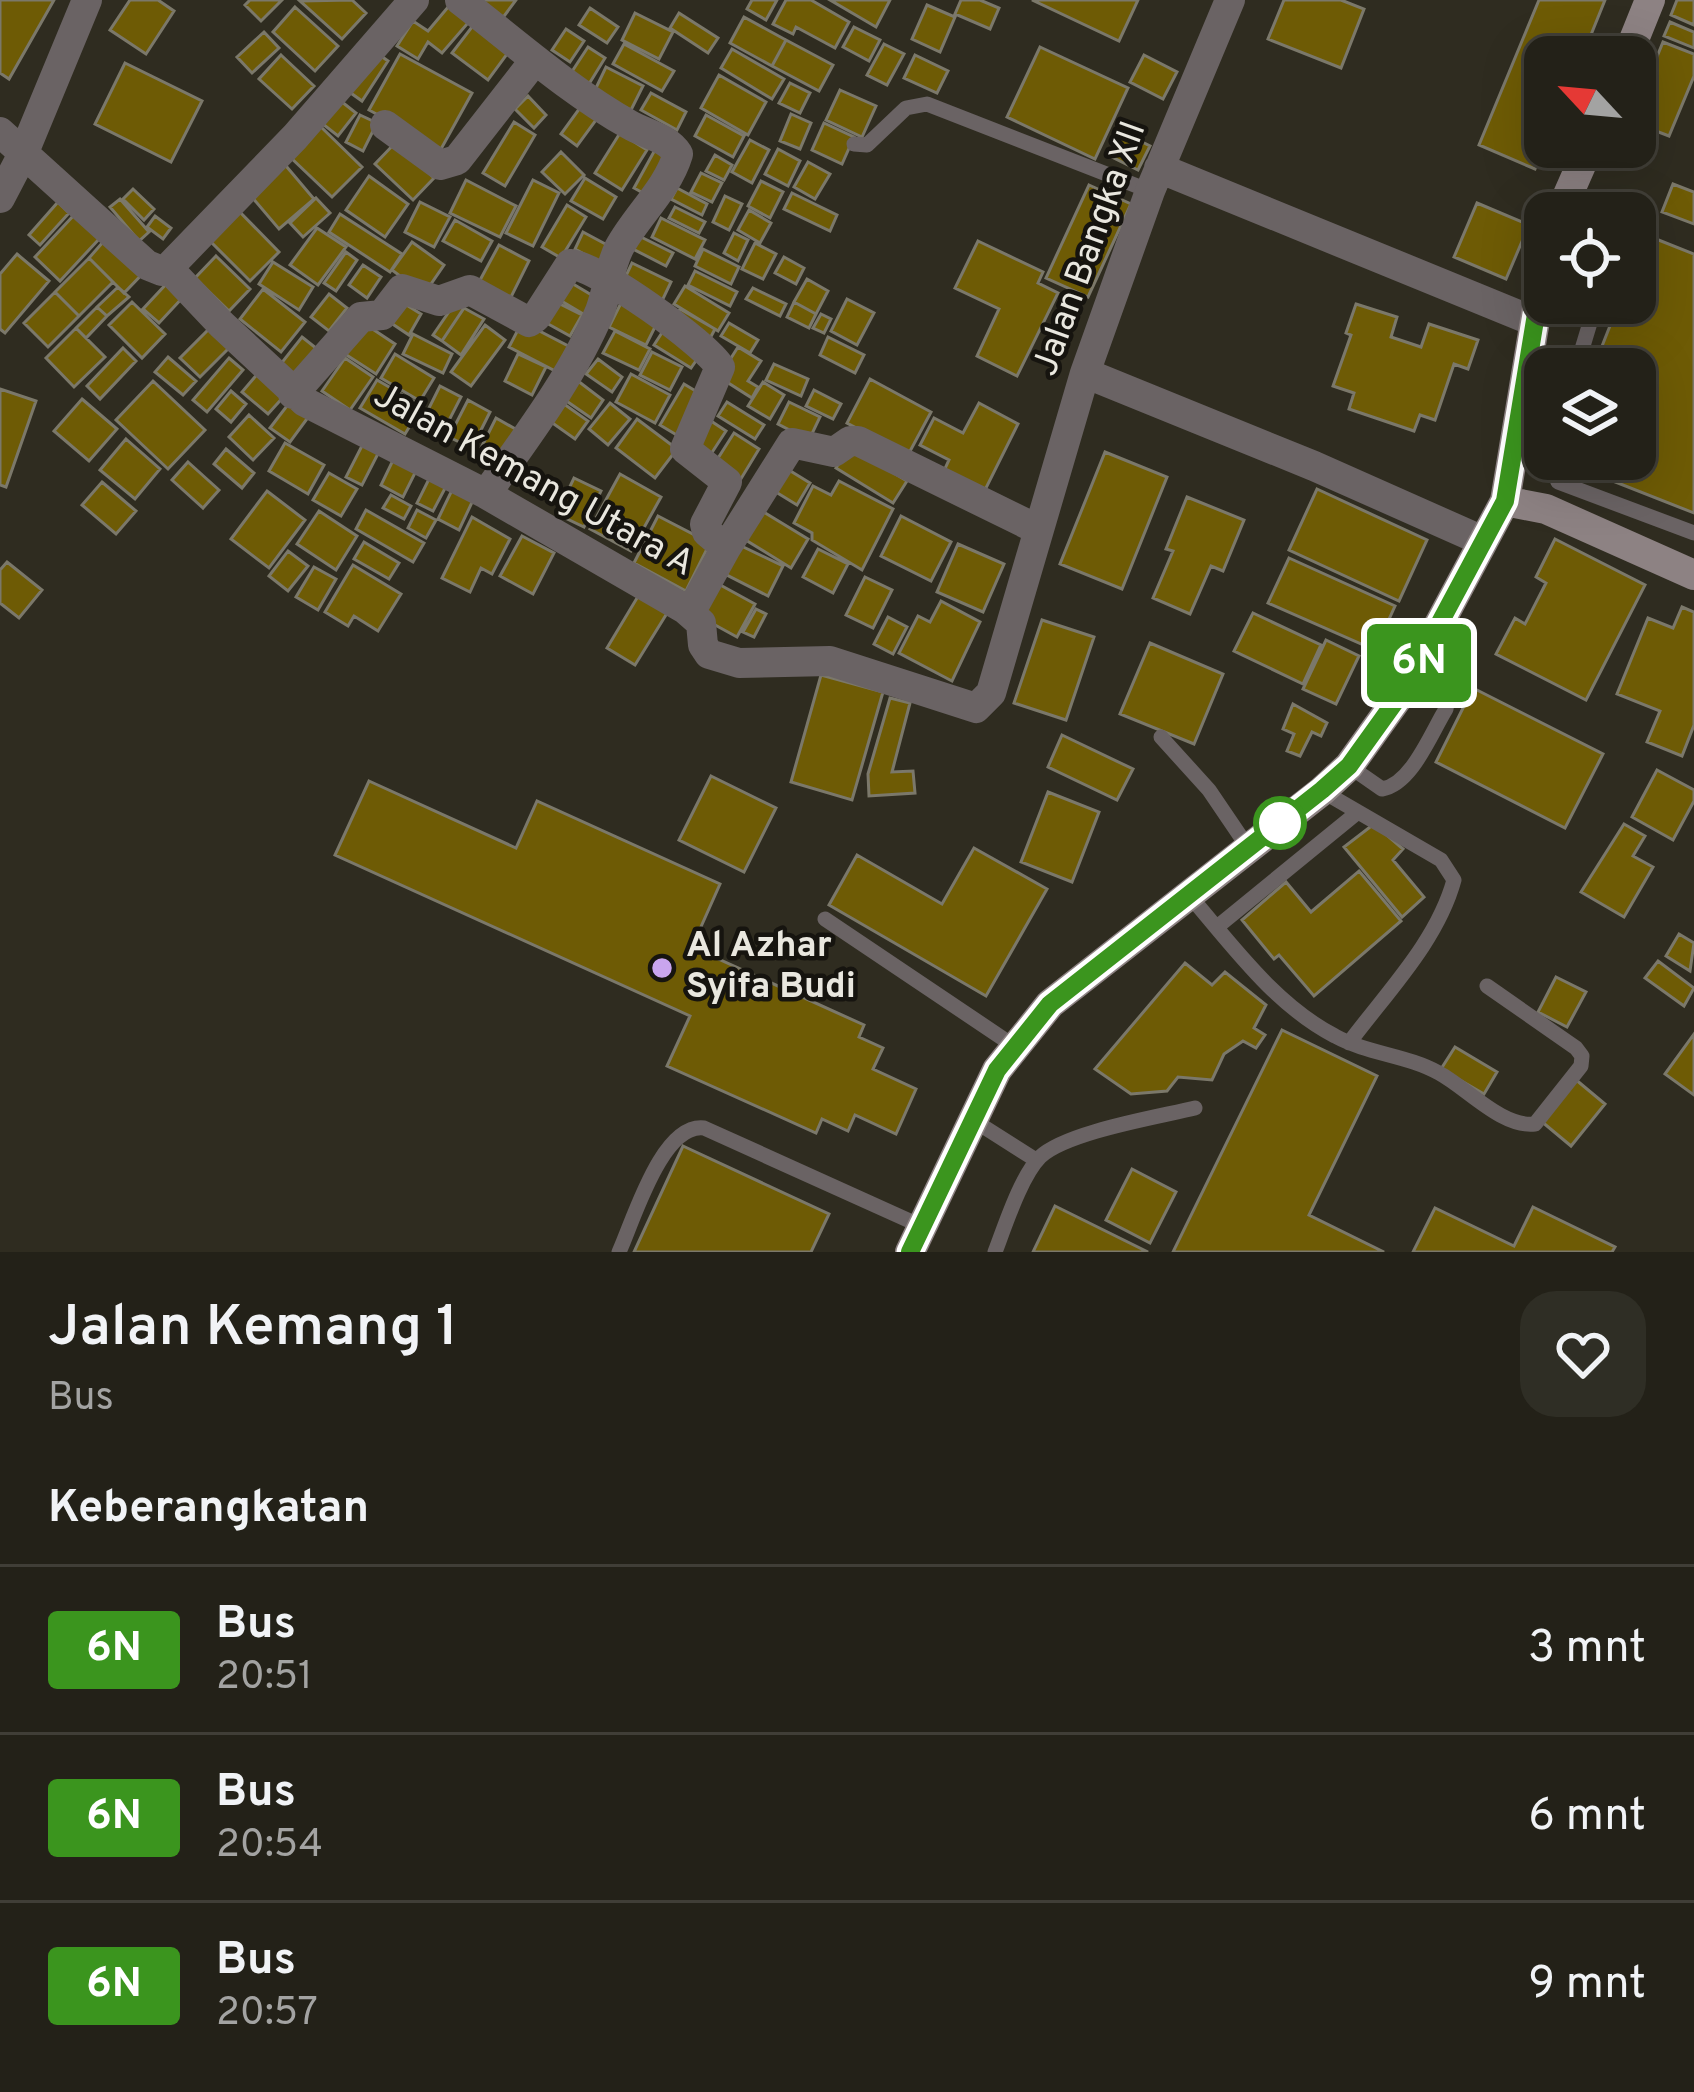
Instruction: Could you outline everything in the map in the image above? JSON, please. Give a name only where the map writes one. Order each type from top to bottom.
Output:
[{"type":"street","points":[[0,198],[25,152],[87,0]]},
{"type":"street","points":[[168,268],[295,137],[414,0]]},
{"type":"street","points":[[460,0],[596,106],[669,143],[678,154],[653,202],[627,233],[613,260],[600,312],[570,368],[486,494]]},
{"type":"street","name":"Jalan Bangka XII","points":[[1037,529],[1085,373],[1155,179],[1230,0]]},
{"type":"street","points":[[1636,36],[1650,0]]},
{"type":"street","points":[[385,124],[440,165],[448,165],[457,160],[535,60]]},
{"type":"street","name":"Jalan Kemang Utara A","points":[[0,132],[148,265],[162,271],[168,268],[293,394],[486,494],[690,613],[701,623],[709,654],[739,663],[830,661],[976,709],[991,693],[1037,529]]},
{"type":"street","points":[[1155,179],[1524,318]]},
{"type":"street","points":[[293,394],[361,317],[382,315],[404,288],[439,302],[470,290],[529,322],[570,264],[610,280],[720,367],[685,449],[727,482],[705,524],[705,530],[726,548]]},
{"type":"street","points":[[916,1239],[1014,1046],[1050,1004],[1322,790],[1380,728],[1505,501],[1533,324]]},
{"type":"street","points":[[1085,373],[1483,541]]},
{"type":"street","points":[[690,613],[791,443],[833,452],[858,440],[1037,529]]},
{"type":"street","points":[[1505,501],[1546,509],[1694,575]]},
{"type":"lane","points":[[854,144],[867,146],[906,109],[927,104],[1155,179]]},
{"type":"lane","points":[[1557,480],[1694,533]]},
{"type":"lane","points":[[1349,766],[1382,789],[1404,778],[1449,697],[1446,686],[1419,664]]},
{"type":"lane","points":[[1161,737],[1209,790],[1247,846]]},
{"type":"lane","points":[[1322,790],[1441,860],[1454,880],[1447,907],[1424,944],[1348,1043]]},
{"type":"lane","points":[[1217,927],[1358,812]]},
{"type":"lane","points":[[1189,895],[1290,1005],[1348,1043],[1424,1065],[1512,1120],[1535,1124],[1581,1066],[1582,1056],[1487,986]]},
{"type":"lane","points":[[825,919],[1014,1046]]},
{"type":"lane","points":[[994,1252],[1036,1160],[1051,1149],[1090,1133],[1195,1108]]},
{"type":"lane","points":[[973,1120],[1036,1160]]},
{"type":"lane","points":[[619,1252],[662,1156],[679,1133],[692,1127],[704,1128],[916,1239]]},
{"type":"building","points":[[0,0],[54,0],[9,79],[0,73]]},
{"type":"building","points":[[130,0],[158,0],[174,11],[146,54],[110,30]]},
{"type":"building","points":[[250,0],[282,0],[261,21],[245,5]]},
{"type":"building","points":[[352,0],[366,13],[342,39],[300,1]]},
{"type":"building","points":[[454,0],[474,16],[442,53],[428,42],[418,59],[397,46],[413,21],[428,31]]},
{"type":"building","points":[[468,0],[516,0],[499,23]]},
{"type":"building","points":[[752,0],[777,0],[766,20],[747,9]]},
{"type":"building","points":[[786,0],[811,0],[849,22],[835,48],[796,27],[793,34],[773,24]]},
{"type":"building","points":[[830,0],[890,0],[876,27]]},
{"type":"building","points":[[961,0],[980,0],[999,8],[990,29],[955,14]]},
{"type":"building","points":[[1032,0],[1138,0],[1119,41]]},
{"type":"building","points":[[1284,0],[1341,0],[1364,9],[1341,68],[1268,39]]},
{"type":"building","points":[[1539,0],[1605,0],[1590,36],[1524,36]]},
{"type":"building","points":[[1677,0],[1694,0],[1694,25],[1671,15]]},
{"type":"building","points":[[927,5],[955,17],[940,52],[912,39]]},
{"type":"building","points":[[295,7],[338,46],[315,71],[273,32]]},
{"type":"building","points":[[590,8],[618,27],[607,43],[579,25]]},
{"type":"building","points":[[635,13],[673,32],[659,59],[622,40]]},
{"type":"building","points":[[679,13],[718,38],[708,53],[670,28]]},
{"type":"building","points":[[744,17],[786,40],[772,66],[730,43]]},
{"type":"building","points":[[478,19],[513,46],[488,80],[452,53]]},
{"type":"building","points":[[1670,22],[1694,32],[1694,48],[1664,36]]},
{"type":"building","points":[[854,27],[880,40],[869,61],[843,47]]},
{"type":"building","points":[[566,29],[584,41],[570,62],[552,50]]},
{"type":"building","points":[[264,32],[279,48],[252,73],[237,57]]},
{"type":"building","points":[[1524,36],[1524,164],[1479,145]]},
{"type":"building","points":[[786,40],[833,65],[819,91],[772,66]]},
{"type":"building","points":[[1663,42],[1694,54],[1694,76],[1669,136],[1656,131],[1656,59]]},
{"type":"building","points":[[624,44],[674,71],[662,91],[613,64]]},
{"type":"building","points":[[884,44],[904,54],[887,85],[867,75]]},
{"type":"building","points":[[588,47],[605,58],[589,84],[571,73]]},
{"type":"building","points":[[1040,47],[1128,88],[1095,159],[1007,117]]},
{"type":"building","points":[[732,49],[784,79],[772,99],[721,68]]},
{"type":"building","points":[[374,51],[388,61],[362,101],[348,91]]},
{"type":"building","points":[[400,54],[472,93],[441,149],[369,110]]},
{"type":"building","points":[[281,55],[314,86],[292,109],[259,79]]},
{"type":"building","points":[[915,55],[948,71],[937,93],[904,78]]},
{"type":"building","points":[[1144,55],[1177,72],[1163,99],[1130,82]]},
{"type":"building","points":[[125,63],[202,101],[171,162],[95,124]]},
{"type":"building","points":[[606,67],[643,86],[631,110],[594,92]]},
{"type":"building","points":[[719,75],[766,102],[748,135],[701,108]]},
{"type":"building","points":[[790,83],[810,93],[800,113],[779,103]]},
{"type":"building","points":[[840,90],[876,106],[862,137],[826,120]]},
{"type":"building","points":[[651,93],[686,112],[677,130],[641,110]]},
{"type":"building","points":[[528,96],[546,115],[534,128],[515,109]]},
{"type":"building","points":[[337,98],[356,113],[338,136],[319,121]]},
{"type":"building","points":[[582,105],[599,116],[577,146],[561,134]]},
{"type":"building","points":[[791,114],[811,123],[800,149],[780,141]]},
{"type":"building","points":[[360,115],[377,123],[363,151],[346,142]]},
{"type":"building","points":[[706,115],[744,136],[733,157],[695,136]]},
{"type":"building","points":[[514,122],[535,135],[505,186],[483,173]]},
{"type":"building","points":[[824,123],[854,137],[842,164],[812,150]]},
{"type":"building","points":[[318,124],[362,167],[332,197],[288,155]]},
{"type":"building","points":[[1122,132],[1150,146],[1138,170],[1110,156]]},
{"type":"building","points":[[620,133],[647,150],[622,190],[595,173]]},
{"type":"building","points":[[750,140],[769,150],[752,183],[732,172]]},
{"type":"building","points":[[396,142],[434,178],[413,200],[375,164]]},
{"type":"building","points":[[656,148],[673,157],[652,198],[634,188]]},
{"type":"building","points":[[778,149],[800,161],[788,186],[765,174]]},
{"type":"building","points":[[561,152],[584,175],[565,194],[542,172]]},
{"type":"building","points":[[715,155],[732,165],[724,180],[706,171]]},
{"type":"building","points":[[281,160],[314,199],[279,229],[246,190]]},
{"type":"building","points":[[808,162],[830,174],[815,199],[794,187]]},
{"type":"building","points":[[701,173],[722,183],[712,202],[691,192]]},
{"type":"building","points":[[369,176],[408,204],[385,237],[346,210]]},
{"type":"building","points":[[585,178],[616,197],[603,219],[571,201]]},
{"type":"building","points":[[466,180],[516,206],[500,237],[450,213]]},
{"type":"building","points":[[533,180],[559,193],[533,246],[506,233]]},
{"type":"building","points":[[761,181],[783,192],[770,218],[748,206]]},
{"type":"building","points":[[1673,184],[1694,192],[1694,224],[1662,212]]},
{"type":"building","points":[[1089,185],[1131,204],[1088,297],[1046,278]]},
{"type":"building","points":[[677,188],[707,204],[702,215],[671,199]]},
{"type":"building","points":[[133,189],[154,209],[144,220],[123,199]]},
{"type":"building","points":[[792,193],[837,215],[830,231],[784,209]]},
{"type":"building","points":[[725,196],[742,204],[729,230],[713,222]]},
{"type":"building","points":[[316,198],[330,213],[303,237],[290,223]]},
{"type":"building","points":[[120,199],[149,232],[139,241],[110,207]]},
{"type":"building","points":[[58,202],[69,213],[40,245],[29,235]]},
{"type":"building","points":[[420,202],[450,217],[434,247],[405,232]]},
{"type":"building","points":[[1477,203],[1524,223],[1524,237],[1506,279],[1454,257]]},
{"type":"building","points":[[233,205],[279,252],[250,281],[204,235]]},
{"type":"building","points":[[567,205],[586,217],[561,258],[542,247]]},
{"type":"building","points":[[675,207],[705,222],[699,233],[669,218]]},
{"type":"building","points":[[749,210],[771,223],[760,243],[738,230]]},
{"type":"building","points":[[75,214],[100,238],[60,281],[35,257]]},
{"type":"building","points":[[340,214],[402,254],[390,272],[329,232]]},
{"type":"building","points":[[155,216],[171,228],[163,239],[147,227]]},
{"type":"building","points":[[661,218],[705,240],[695,259],[652,237]]},
{"type":"building","points":[[455,220],[492,241],[481,261],[443,241]]},
{"type":"building","points":[[317,228],[346,247],[318,285],[290,265]]},
{"type":"building","points":[[583,232],[611,247],[602,264],[575,249]]},
{"type":"building","points":[[111,233],[149,267],[124,293],[89,258]]},
{"type":"building","points":[[734,233],[748,240],[738,261],[724,253]]},
{"type":"building","points":[[637,235],[673,253],[666,266],[631,248]]},
{"type":"building","points":[[1656,239],[1694,254],[1694,513],[1610,480],[1656,480],[1656,348],[1601,348],[1611,324],[1656,324]]},
{"type":"building","points":[[978,241],[1043,272],[1038,283],[1058,293],[1017,376],[977,356],[999,309],[955,288]]},
{"type":"building","points":[[412,242],[444,265],[424,294],[392,270]]},
{"type":"building","points":[[755,243],[776,254],[763,279],[742,269]]},
{"type":"building","points":[[499,245],[529,261],[510,299],[479,282]]},
{"type":"building","points":[[703,249],[739,267],[731,284],[695,266]]},
{"type":"building","points":[[346,252],[357,260],[336,291],[324,283]]},
{"type":"building","points":[[17,254],[49,281],[5,333],[0,329],[0,274]]},
{"type":"building","points":[[216,256],[250,289],[229,311],[195,278]]},
{"type":"building","points":[[784,257],[804,268],[796,284],[775,273]]},
{"type":"building","points":[[89,258],[113,282],[79,316],[55,292]]},
{"type":"building","points":[[273,262],[313,287],[299,310],[259,284]]},
{"type":"building","points":[[632,263],[671,282],[661,303],[622,284]]},
{"type":"building","points":[[363,265],[381,277],[367,298],[349,285]]},
{"type":"building","points":[[695,271],[737,292],[730,306],[688,285]]},
{"type":"building","points":[[563,278],[600,300],[590,318],[553,296]]},
{"type":"building","points":[[807,279],[828,291],[816,314],[794,302]]},
{"type":"building","points":[[170,280],[185,295],[159,323],[143,309]]},
{"type":"building","points":[[685,286],[729,313],[718,331],[674,304]]},
{"type":"building","points":[[118,287],[129,297],[107,316],[97,307]]},
{"type":"building","points":[[753,288],[786,304],[780,316],[746,299]]},
{"type":"building","points":[[263,289],[305,322],[281,352],[240,319]]},
{"type":"building","points":[[55,292],[79,316],[48,347],[24,323]]},
{"type":"building","points":[[329,294],[347,308],[329,331],[311,317]]},
{"type":"building","points":[[847,299],[874,313],[857,345],[831,331]]},
{"type":"building","points":[[552,300],[582,315],[570,336],[541,320]]},
{"type":"building","points":[[400,301],[421,314],[409,335],[388,321]]},
{"type":"building","points":[[622,301],[659,319],[646,345],[609,327]]},
{"type":"building","points":[[132,302],[165,334],[142,358],[109,325]]},
{"type":"building","points":[[794,302],[816,314],[809,328],[787,317]]},
{"type":"building","points":[[455,303],[464,308],[442,341],[433,335]]},
{"type":"building","points":[[1356,304],[1397,317],[1391,337],[1421,347],[1429,324],[1478,340],[1468,369],[1454,364],[1435,420],[1420,415],[1414,431],[1349,409],[1354,393],[1333,386]]},
{"type":"building","points":[[97,307],[107,316],[86,338],[76,328]]},
{"type":"building","points":[[464,308],[484,319],[461,355],[442,341]]},
{"type":"building","points":[[680,309],[715,329],[707,344],[671,324]]},
{"type":"building","points":[[821,314],[831,319],[824,333],[813,328]]},
{"type":"building","points":[[216,322],[235,342],[200,377],[180,358]]},
{"type":"building","points":[[522,322],[574,349],[561,374],[509,347]]},
{"type":"building","points":[[729,323],[758,340],[750,353],[721,336]]},
{"type":"building","points":[[365,324],[395,344],[376,374],[345,354]]},
{"type":"building","points":[[485,325],[505,340],[471,386],[451,372]]},
{"type":"building","points":[[76,328],[105,357],[74,387],[46,358]]},
{"type":"building","points":[[665,328],[702,352],[691,368],[654,345]]},
{"type":"building","points":[[615,331],[650,349],[639,370],[603,353]]},
{"type":"building","points":[[413,334],[452,354],[443,373],[403,354]]},
{"type":"building","points":[[302,337],[321,352],[295,386],[276,370]]},
{"type":"building","points":[[828,337],[864,355],[855,373],[820,355]]},
{"type":"building","points":[[738,347],[761,361],[748,381],[758,387],[752,398],[719,377]]},
{"type":"building","points":[[123,348],[136,361],[100,399],[87,386]]},
{"type":"building","points":[[652,352],[682,367],[670,390],[640,375]]},
{"type":"building","points":[[395,354],[434,378],[420,401],[381,378]]},
{"type":"building","points":[[518,354],[546,367],[532,395],[505,381]]},
{"type":"building","points":[[168,357],[196,381],[183,395],[155,372]]},
{"type":"building","points":[[229,358],[243,370],[207,412],[193,400]]},
{"type":"building","points":[[345,358],[373,377],[350,410],[322,391]]},
{"type":"building","points":[[598,359],[622,377],[612,392],[586,374]]},
{"type":"building","points":[[774,364],[808,379],[801,396],[766,380]]},
{"type":"building","points":[[260,371],[286,394],[268,414],[242,392]]},
{"type":"building","points":[[631,374],[670,395],[655,423],[616,402]]},
{"type":"building","points":[[870,379],[931,412],[908,455],[847,423]]},
{"type":"building","points":[[377,380],[422,406],[405,434],[360,408]]},
{"type":"building","points":[[153,381],[205,430],[168,469],[116,420]]},
{"type":"building","points":[[578,381],[603,400],[591,418],[565,400]]},
{"type":"building","points":[[763,382],[784,395],[770,419],[748,406]]},
{"type":"building","points":[[684,384],[704,396],[680,437],[660,425]]},
{"type":"building","points":[[440,386],[461,397],[443,432],[422,422]]},
{"type":"building","points":[[0,389],[36,401],[6,487],[0,485]]},
{"type":"building","points":[[814,390],[841,404],[833,419],[806,406]]},
{"type":"building","points":[[231,391],[246,404],[231,422],[216,409]]},
{"type":"building","points":[[293,398],[312,412],[290,442],[270,428]]},
{"type":"building","points":[[82,399],[117,429],[89,461],[54,431]]},
{"type":"building","points":[[468,400],[490,412],[472,448],[449,437]]},
{"type":"building","points":[[727,402],[764,425],[755,439],[718,416]]},
{"type":"building","points":[[789,402],[820,417],[809,440],[778,424]]},
{"type":"building","points":[[610,403],[630,419],[608,445],[589,429]]},
{"type":"building","points":[[979,403],[1018,424],[982,496],[942,475],[949,460],[920,445],[934,418],[963,433]]},
{"type":"building","points":[[564,404],[588,421],[575,439],[551,422]]},
{"type":"building","points":[[249,415],[274,438],[253,460],[229,437]]},
{"type":"building","points":[[496,418],[519,431],[502,462],[480,450]]},
{"type":"building","points":[[637,419],[677,449],[655,478],[616,448]]},
{"type":"building","points":[[708,419],[726,431],[709,457],[690,446]]},
{"type":"building","points":[[734,433],[759,449],[739,482],[713,466]]},
{"type":"building","points":[[367,436],[383,444],[362,485],[346,477]]},
{"type":"building","points":[[126,439],[160,469],[135,499],[100,470]]},
{"type":"building","points":[[285,443],[324,465],[308,494],[269,471]]},
{"type":"building","points":[[849,446],[907,481],[893,503],[836,468]]},
{"type":"building","points":[[226,449],[254,473],[242,488],[214,464]]},
{"type":"building","points":[[1105,452],[1167,477],[1122,589],[1060,564]]},
{"type":"building","points":[[396,454],[419,465],[403,497],[381,485]]},
{"type":"building","points":[[188,462],[219,490],[203,508],[172,480]]},
{"type":"building","points":[[784,467],[810,483],[797,505],[771,489]]},
{"type":"building","points":[[433,471],[450,479],[433,511],[417,503]]},
{"type":"building","points":[[329,473],[357,489],[341,516],[313,500]]},
{"type":"building","points":[[620,474],[661,497],[631,551],[590,529]]},
{"type":"building","points":[[574,478],[601,491],[584,527],[557,514]]},
{"type":"building","points":[[839,481],[893,509],[862,570],[812,540],[812,533],[794,523],[813,486],[831,495]]},
{"type":"building","points":[[102,482],[136,511],[116,534],[82,505]]},
{"type":"building","points":[[454,486],[475,496],[459,530],[438,519]]},
{"type":"building","points":[[1317,489],[1427,540],[1399,601],[1289,550]]},
{"type":"building","points":[[267,491],[305,520],[269,568],[231,539]]},
{"type":"building","points":[[391,495],[411,506],[404,519],[383,508]]},
{"type":"building","points":[[1187,497],[1244,520],[1223,571],[1211,566],[1190,614],[1153,598],[1173,551],[1166,549]]},
{"type":"building","points":[[366,510],[424,543],[413,562],[356,529]]},
{"type":"building","points":[[417,510],[436,520],[426,538],[408,528]]},
{"type":"building","points":[[319,511],[357,536],[336,570],[297,544]]},
{"type":"building","points":[[762,511],[808,539],[791,568],[744,539]]},
{"type":"building","points":[[658,516],[710,543],[686,591],[634,563]]},
{"type":"building","points":[[901,516],[951,542],[931,581],[881,556]]},
{"type":"building","points":[[472,517],[510,539],[492,574],[481,568],[470,592],[442,578]]},
{"type":"building","points":[[522,536],[554,553],[533,594],[500,576]]},
{"type":"building","points":[[1555,539],[1645,585],[1586,700],[1496,654],[1515,618],[1525,624],[1546,583],[1536,577]]},
{"type":"building","points":[[364,542],[399,563],[389,579],[354,559]]},
{"type":"building","points":[[733,542],[783,566],[768,596],[719,571]]},
{"type":"building","points":[[958,544],[1004,564],[983,612],[937,592]]},
{"type":"building","points":[[818,549],[848,564],[833,593],[803,577]]},
{"type":"building","points":[[288,551],[308,566],[288,591],[269,576]]},
{"type":"building","points":[[1289,558],[1395,606],[1375,650],[1268,603]]},
{"type":"building","points":[[7,562],[42,590],[19,618],[0,603],[0,570]]},
{"type":"building","points":[[353,565],[401,594],[378,631],[354,616],[348,626],[325,612]]},
{"type":"building","points":[[314,567],[336,579],[318,610],[296,597]]},
{"type":"building","points":[[865,577],[892,590],[873,628],[846,615]]},
{"type":"building","points":[[713,581],[755,604],[737,637],[695,614]]},
{"type":"building","points":[[640,593],[669,610],[635,665],[607,648]]},
{"type":"building","points":[[941,601],[980,622],[952,681],[899,653],[918,616],[930,622]]},
{"type":"building","points":[[1682,607],[1694,612],[1694,725],[1682,756],[1647,742],[1660,711],[1617,694],[1648,618],[1673,628]]},
{"type":"building","points":[[756,609],[766,614],[754,637],[743,632]]},
{"type":"building","points":[[1253,613],[1321,645],[1303,684],[1234,651]]},
{"type":"building","points":[[888,617],[907,627],[893,654],[874,644]]},
{"type":"building","points":[[1042,620],[1094,637],[1066,720],[1014,703]]},
{"type":"building","points":[[1326,640],[1359,656],[1336,704],[1303,689]]},
{"type":"building","points":[[1150,643],[1223,674],[1194,744],[1120,714]]},
{"type":"building","points":[[821,675],[883,692],[852,800],[791,782]]},
{"type":"building","points":[[1473,688],[1603,754],[1565,828],[1436,762]]},
{"type":"building","points":[[890,698],[910,703],[892,772],[913,771],[915,793],[869,796],[868,774]]},
{"type":"building","points":[[1293,704],[1327,723],[1321,736],[1312,732],[1300,756],[1287,751],[1294,734],[1283,729]]},
{"type":"building","points":[[1062,735],[1133,769],[1117,800],[1048,767]]},
{"type":"building","points":[[1657,770],[1694,790],[1694,801],[1673,840],[1632,817]]},
{"type":"building","points":[[711,776],[776,808],[744,872],[679,840]]},
{"type":"building","name":"Al Azhar Syifa Budi","points":[[369,781],[516,848],[537,801],[720,884],[692,947],[864,1025],[859,1037],[883,1048],[873,1069],[916,1089],[896,1134],[855,1115],[848,1131],[822,1119],[816,1133],[667,1066],[690,1016],[335,855]]},
{"type":"building","points":[[1048,792],[1099,812],[1072,882],[1021,862]]},
{"type":"building","points":[[1374,824],[1403,849],[1393,860],[1424,897],[1402,917],[1344,847]]},
{"type":"building","points":[[1624,824],[1645,836],[1633,856],[1653,867],[1624,917],[1581,892]]},
{"type":"building","points":[[974,848],[1047,889],[986,996],[829,905],[857,855],[942,904]]},
{"type":"building","points":[[1359,871],[1401,921],[1314,996],[1242,920],[1286,882],[1311,912]]},
{"type":"building","points":[[1679,934],[1694,943],[1690,971],[1666,956]]},
{"type":"building","points":[[1658,961],[1694,988],[1684,1006],[1645,978]]},
{"type":"building","points":[[1185,963],[1212,985],[1225,972],[1266,1005],[1254,1028],[1265,1035],[1256,1048],[1243,1041],[1224,1054],[1212,1080],[1178,1077],[1167,1091],[1131,1094],[1095,1069]]},
{"type":"building","points":[[1556,977],[1586,992],[1567,1027],[1538,1012]]},
{"type":"building","points":[[1282,1030],[1377,1076],[1309,1215],[1384,1252],[1173,1252]]},
{"type":"building","points":[[1694,1034],[1694,1095],[1665,1074]]},
{"type":"building","points":[[1455,1047],[1497,1072],[1484,1094],[1441,1069]]},
{"type":"building","points":[[1575,1079],[1605,1104],[1571,1146],[1541,1121]]},
{"type":"building","points":[[683,1146],[829,1214],[811,1252],[634,1252]]},
{"type":"building","points":[[1132,1169],[1176,1192],[1150,1243],[1106,1220]]},
{"type":"building","points":[[1055,1206],[1148,1252],[1033,1252]]},
{"type":"building","points":[[1533,1207],[1615,1247],[1612,1252],[1413,1252],[1435,1208],[1514,1246]]},
{"type":"bus line","name":"6N","points":[[910,1252],[997,1070],[1050,1004],[1322,790],[1380,728],[1505,501],[1533,324]]},
{"type":"place","name":"Al Azhar Syifa Budi","points":[[662,968]]}]
